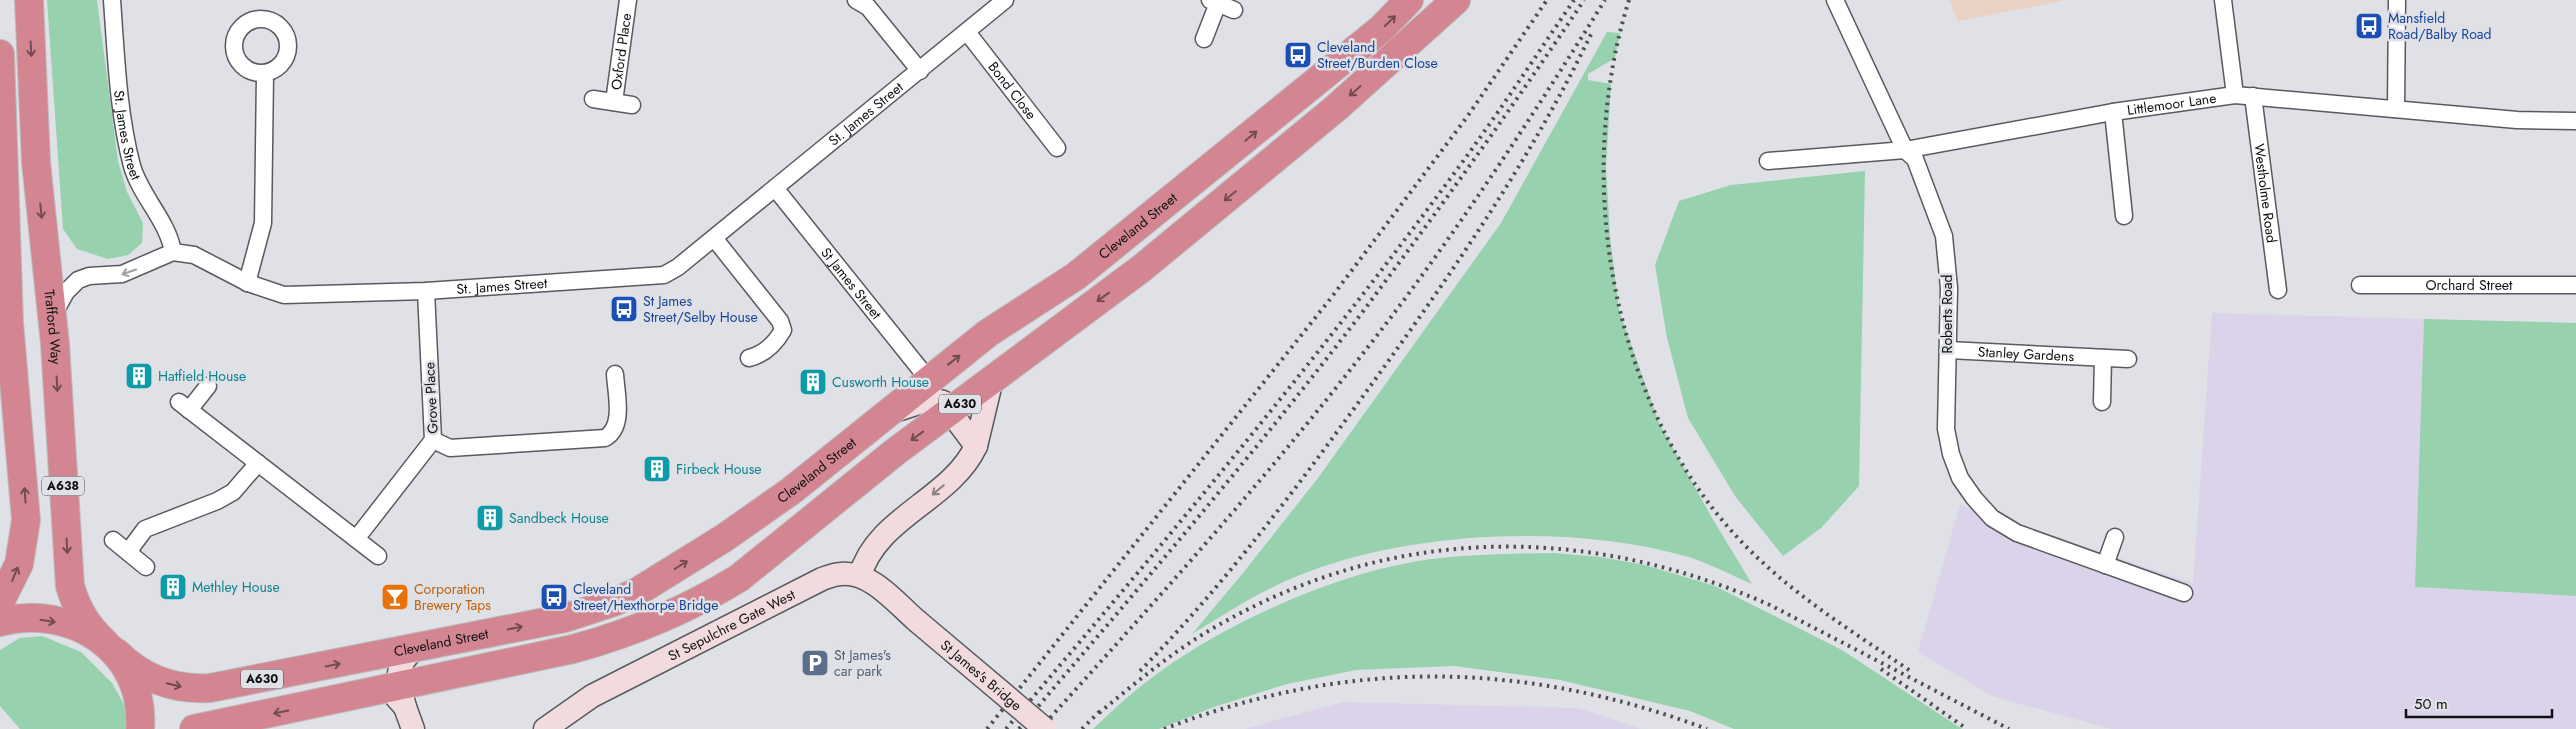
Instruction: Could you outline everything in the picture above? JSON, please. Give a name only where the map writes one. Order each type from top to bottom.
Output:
[{"type":"highway","name":"Trafford Way","points":[[29,0],[36,162],[52,318],[70,586],[82,616],[111,648]]},
{"type":"highway","name":"Cleveland Street","points":[[111,648],[136,669],[158,681],[185,688],[200,689],[278,676],[565,618],[614,602],[637,592],[724,538],[790,491],[988,333],[1076,276],[1381,29],[1409,0]]},
{"type":"highway","name":"A630","points":[[194,729],[302,708],[395,694],[573,649],[630,632],[672,614],[739,578],[894,452],[1142,268],[1229,198],[1336,108],[1456,0]]},
{"type":"highway","name":"A638","points":[[0,54],[4,316],[26,520],[18,564],[0,602]]},
{"type":"highway","points":[[0,622],[23,618],[58,622],[75,626],[111,648]]},
{"type":"highway","name":"A638","points":[[111,648],[126,666],[139,700],[140,729]]},
{"type":"street","name":"St. James Street","points":[[112,0],[126,135],[132,166],[140,187],[171,240],[173,252],[194,255],[247,282],[284,294],[426,291],[664,275],[678,267],[714,238],[1005,0]]},
{"type":"street","name":"Oxford Place","points":[[614,102],[628,0]]},
{"type":"street","points":[[856,0],[868,7],[920,71]]},
{"type":"street","name":"Roberts Road","points":[[1835,0],[1906,150],[1915,158],[1944,236],[1949,288],[1946,429],[1960,478],[1974,498],[1992,518],[2017,533],[2184,593]]},
{"type":"street","points":[[2223,0],[2235,95]]},
{"type":"street","points":[[2396,109],[2397,0]]},
{"type":"street","points":[[1204,39],[1214,2],[1234,10]]},
{"type":"street","name":"Bond Close","points":[[967,32],[1058,148]]},
{"type":"street","points":[[247,282],[263,224],[265,74]]},
{"type":"street","name":"Littlemoor Lane","points":[[1768,161],[1906,150],[2113,112],[2235,95],[2517,120],[2576,121]]},
{"type":"street","name":"Westholme Road","points":[[2253,96],[2278,290]]},
{"type":"street","name":"Oxford Place","points":[[593,99],[632,105]]},
{"type":"street","points":[[2113,112],[2124,216]]},
{"type":"street","name":"St James Street","points":[[775,188],[928,379]]},
{"type":"street","points":[[714,238],[780,321],[783,330],[769,348],[759,356],[749,358]]},
{"type":"street","points":[[52,318],[66,292],[78,280],[89,276],[122,274],[173,252]]},
{"type":"street","name":"Orchard Street","points":[[2360,285],[2576,285]]},
{"type":"street","name":"Grove Place","points":[[356,539],[434,440],[426,291]]},
{"type":"street","name":"Stanley Gardens","points":[[1948,350],[2128,358]]},
{"type":"street","points":[[2102,402],[2103,358]]},
{"type":"street","points":[[434,440],[450,448],[605,438],[611,435],[617,420],[615,374]]},
{"type":"street","points":[[860,576],[864,560],[876,542],[951,480],[970,460],[976,446],[992,379]]},
{"type":"street","points":[[208,386],[184,406],[378,556]]},
{"type":"street","points":[[889,413],[931,399],[943,402],[976,446]]},
{"type":"street","points":[[128,552],[145,530],[217,501],[233,492],[258,463]]},
{"type":"street","points":[[2105,565],[2115,537]]},
{"type":"street","points":[[113,540],[146,567]]},
{"type":"street","name":"St Sepulchre Gate West","points":[[544,729],[592,696],[822,579],[841,574],[860,576]]},
{"type":"street","name":"St James's Bridge","points":[[860,576],[879,587],[1045,729]]},
{"type":"street","points":[[413,729],[395,694],[397,675],[403,660],[416,648]]},
{"type":"shaded area","points":[[1949,0],[2063,0],[2063,1],[1958,21]]},
{"type":"shaded area","points":[[2212,313],[2424,319],[2415,587],[2576,596],[2576,729],[2111,729],[1992,696],[1918,652],[1960,505],[2193,583]]},
{"type":"shaded area","points":[[1343,702],[1578,708],[1641,729],[1245,729]]},
{"type":"green space","points":[[47,0],[97,0],[118,161],[127,192],[143,223],[142,243],[128,255],[108,259],[77,249],[63,229]]},
{"type":"green space","points":[[1607,32],[1620,33],[1615,58],[1588,74],[1588,80],[1611,84],[1606,167],[1610,237],[1619,310],[1659,423],[1712,518],[1752,584],[1689,557],[1645,546],[1547,536],[1496,536],[1445,540],[1396,548],[1348,559],[1305,573],[1261,593],[1192,634],[1318,478],[1501,223]]},
{"type":"green space","points":[[1865,171],[1859,486],[1821,528],[1783,556],[1735,496],[1688,418],[1667,338],[1655,265],[1679,201],[1731,185]]},
{"type":"green space","points":[[2424,319],[2576,323],[2576,596],[2415,587]]},
{"type":"green space","points":[[1554,553],[1600,557],[1645,565],[1715,586],[1842,650],[1962,729],[1734,729],[1690,711],[1560,680],[1454,666],[1356,670],[1287,684],[1214,707],[1159,729],[1093,729],[1135,691],[1197,647],[1232,627],[1307,593],[1345,579],[1418,561],[1503,554]]},
{"type":"green space","points":[[42,636],[81,652],[112,683],[125,706],[127,729],[20,729],[0,706],[0,650],[20,638]]},
{"type":"railway","points":[[987,729],[1331,298],[1467,117],[1547,0]]},
{"type":"railway","points":[[1006,729],[1174,529],[1392,257],[1461,164],[1574,0]]},
{"type":"railway","points":[[1019,729],[1193,523],[1320,367],[1447,198],[1584,0]]},
{"type":"railway","points":[[1040,729],[1244,499],[1361,356],[1426,270],[1488,181],[1605,0]]},
{"type":"railway","points":[[1629,0],[1613,66],[1605,135],[1605,206],[1613,276],[1629,345],[1654,410],[1687,472],[1728,527],[1748,549],[1815,606],[1912,672]]},
{"type":"railway","points":[[1140,671],[1201,605],[1258,536],[1397,349],[1458,262],[1516,171],[1543,126],[1592,32]]},
{"type":"railway","points":[[1099,713],[1159,664],[1191,642],[1224,622],[1290,590],[1358,567],[1426,552],[1495,547],[1564,549],[1633,560],[1702,579],[1770,605],[2009,729]]},
{"type":"railway","points":[[1881,669],[1967,729]]},
{"type":"railway","points":[[1164,729],[1232,706],[1300,689],[1368,680],[1435,676],[1503,680],[1570,690],[1638,706],[1707,729]]},
{"type":"railway","points":[[1082,729],[1103,708]]},
{"type":"place","name":"Mansfield Road/Balby Road","points":[[2369,26]]},
{"type":"place","name":"Cleveland Street/Burden Close","points":[[1298,55]]},
{"type":"place","name":"St James Street/Selby House","points":[[624,309]]},
{"type":"place","name":"Hatfield House","points":[[139,376]]},
{"type":"place","name":"Cusworth House","points":[[813,382]]},
{"type":"place","name":"Firbeck House","points":[[657,469]]},
{"type":"place","name":"Sandbeck House","points":[[490,518]]},
{"type":"place","name":"Methley House","points":[[173,587]]},
{"type":"place","name":"Corporation Brewery Taps","points":[[395,597]]},
{"type":"place","name":"Cleveland Street/Hexthorpe Bridge","points":[[554,597]]},
{"type":"place","name":"St James's car park","points":[[815,663]]}]
